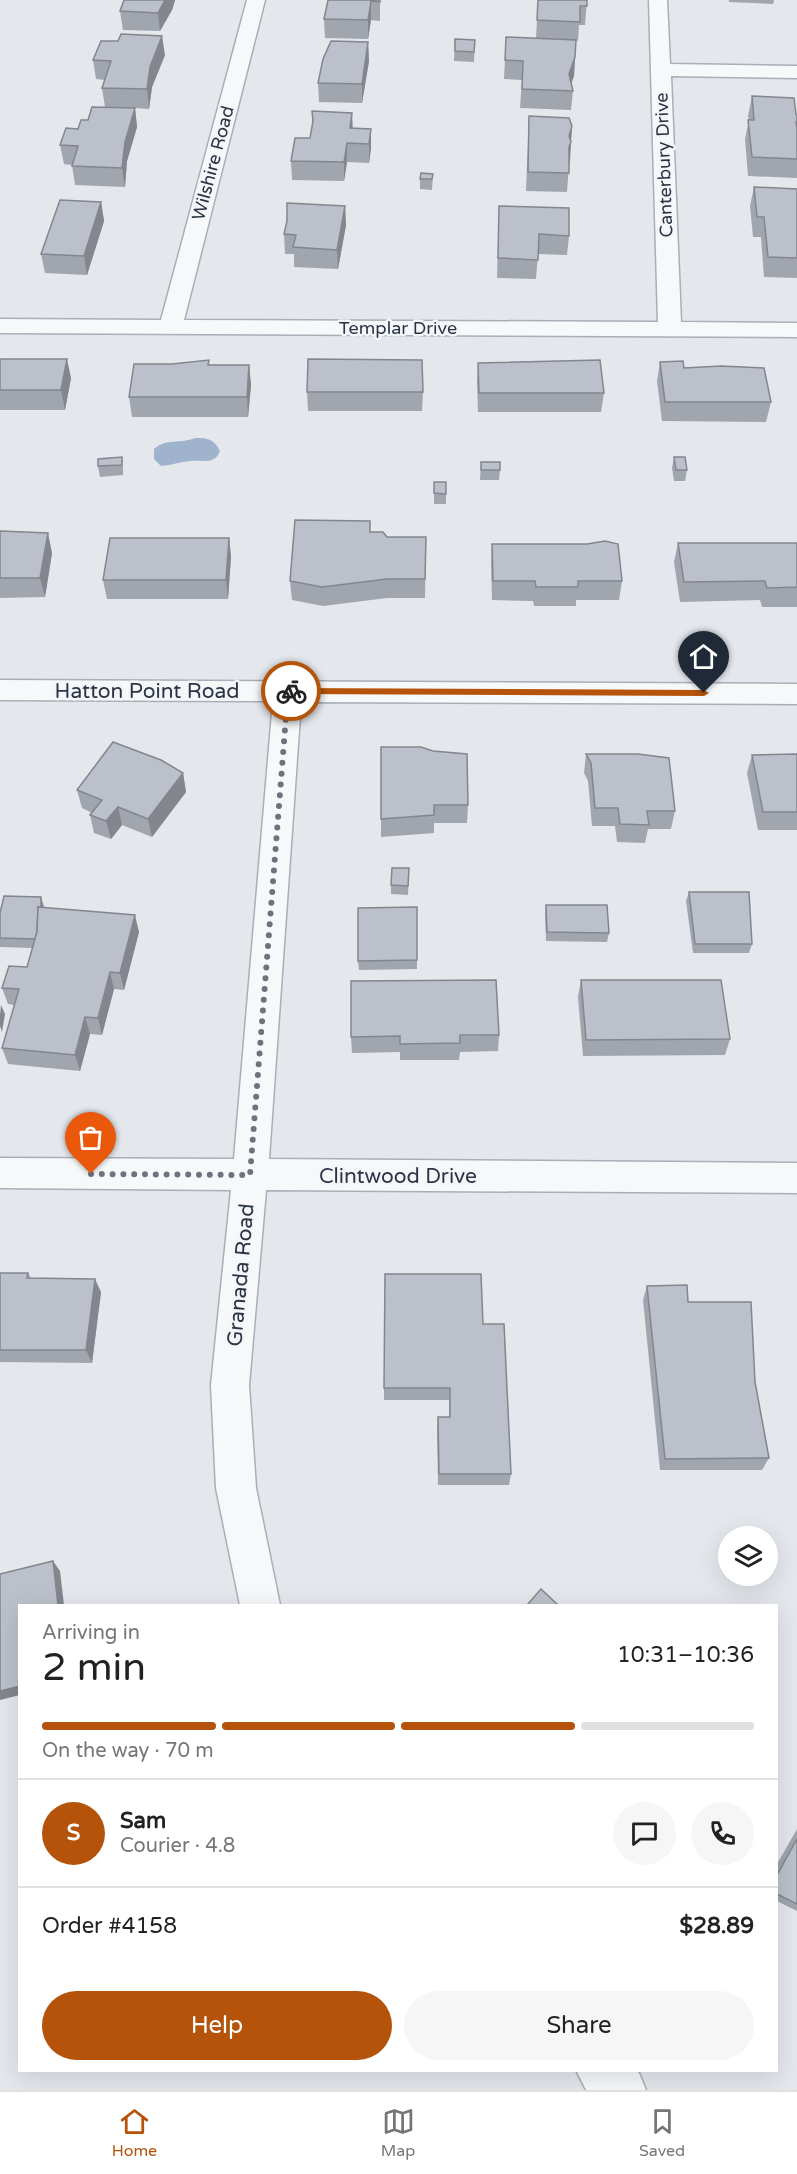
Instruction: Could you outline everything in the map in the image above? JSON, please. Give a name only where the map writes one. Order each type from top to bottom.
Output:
[{"type":"street","name":"Wilshire Road","points":[[171,327],[256,0]]},
{"type":"street","name":"Canterbury Drive","points":[[658,0],[670,330]]},
{"type":"street","points":[[661,70],[797,72]]},
{"type":"street","name":"Templar Drive","points":[[0,326],[797,330]]},
{"type":"street","name":"Hatton Point Road","points":[[0,690],[797,694]]},
{"type":"street","name":"Granada Road","points":[[260,1604],[236,1488],[230,1385],[250,1175],[288,691]]},
{"type":"street","name":"Clintwood Drive","points":[[0,1173],[797,1178]]},
{"type":"street","points":[[601,2072],[622,2090]]},
{"type":"water","points":[[195,438],[213,442],[220,451],[218,455],[208,461],[161,466],[154,459],[154,449],[164,443]]},
{"type":"building","points":[[124,0],[165,0],[158,13],[120,11]]},
{"type":"building","points":[[328,0],[380,0],[380,2],[371,1],[368,20],[324,19]]},
{"type":"building","points":[[538,0],[587,0],[587,6],[580,6],[580,22],[537,20]]},
{"type":"building","points":[[121,34],[162,36],[150,67],[147,89],[102,88],[111,61],[93,60],[101,41],[118,41]]},
{"type":"building","points":[[506,37],[576,40],[575,57],[569,74],[573,91],[522,89],[523,61],[505,60]]},
{"type":"building","points":[[455,39],[475,40],[474,52],[455,51]]},
{"type":"building","points":[[331,41],[368,42],[362,84],[318,83],[323,59]]},
{"type":"building","points":[[752,96],[794,98],[797,116],[797,159],[752,157],[748,120],[754,120]]},
{"type":"building","points":[[92,107],[135,108],[125,142],[122,168],[72,166],[78,146],[60,145],[66,128],[78,129],[81,120],[88,120]]},
{"type":"building","points":[[312,111],[352,113],[350,128],[371,129],[369,144],[347,143],[344,162],[291,161],[295,138],[310,138]]},
{"type":"building","points":[[529,116],[569,118],[572,126],[569,136],[571,142],[569,173],[528,172]]},
{"type":"building","points":[[421,173],[433,174],[432,179],[420,179]]},
{"type":"building","points":[[754,187],[797,189],[797,258],[768,257],[764,217],[757,217]]},
{"type":"building","points":[[60,200],[101,202],[84,256],[41,254]]},
{"type":"building","points":[[287,203],[345,206],[337,250],[293,247],[296,235],[284,234]]},
{"type":"building","points":[[499,206],[569,208],[569,236],[539,234],[538,260],[498,258]]},
{"type":"building","points":[[0,359],[67,359],[61,390],[0,390]]},
{"type":"building","points":[[308,359],[422,360],[423,392],[307,392]]},
{"type":"building","points":[[209,360],[208,365],[249,365],[247,397],[129,397],[134,364],[172,364]]},
{"type":"building","points":[[600,360],[604,393],[479,393],[478,363]]},
{"type":"building","points":[[683,361],[684,368],[721,366],[764,368],[771,402],[665,402],[660,362]]},
{"type":"building","points":[[122,457],[122,465],[98,466],[98,459]]},
{"type":"building","points":[[674,457],[685,457],[687,470],[676,470]]},
{"type":"building","points":[[481,462],[500,462],[500,470],[481,470]]},
{"type":"building","points":[[434,482],[446,482],[446,494],[434,493]]},
{"type":"building","points":[[295,520],[370,521],[370,532],[383,532],[387,537],[426,537],[425,579],[387,579],[322,587],[290,581]]},
{"type":"building","points":[[0,531],[48,533],[40,578],[0,578]]},
{"type":"building","points":[[110,538],[229,538],[226,580],[103,580]]},
{"type":"building","points":[[605,541],[618,544],[622,581],[578,581],[578,587],[536,587],[535,581],[493,581],[492,544],[587,544]]},
{"type":"building","points":[[678,543],[797,543],[797,587],[767,588],[765,581],[684,582]]},
{"type":"building","points":[[113,742],[161,760],[183,773],[148,819],[118,807],[106,821],[90,815],[102,800],[77,790]]},
{"type":"building","points":[[381,747],[421,747],[433,751],[467,754],[468,805],[434,805],[434,815],[381,819]]},
{"type":"building","points":[[586,754],[638,754],[669,758],[675,811],[647,811],[649,825],[620,824],[618,808],[595,808],[591,763]]},
{"type":"building","points":[[797,754],[797,812],[763,812],[752,755]]},
{"type":"building","points":[[392,868],[409,868],[408,886],[391,885]]},
{"type":"building","points":[[689,892],[749,892],[752,944],[695,944]]},
{"type":"building","points":[[4,896],[41,897],[35,939],[0,938],[0,913]]},
{"type":"building","points":[[546,905],[607,905],[609,933],[547,932]]},
{"type":"building","points":[[38,907],[135,915],[120,973],[110,972],[98,1018],[85,1017],[75,1055],[2,1048],[19,989],[2,988],[9,966],[27,967],[37,932]]},
{"type":"building","points":[[417,907],[417,960],[358,961],[358,908]]},
{"type":"building","points":[[496,980],[499,1035],[460,1035],[460,1043],[400,1044],[400,1036],[351,1037],[351,981]]},
{"type":"building","points":[[581,980],[721,980],[730,1039],[586,1040]]},
{"type":"building","points":[[0,1273],[28,1273],[27,1278],[95,1279],[86,1350],[0,1350]]},
{"type":"building","points":[[385,1274],[481,1274],[483,1324],[504,1324],[511,1474],[439,1474],[438,1417],[450,1417],[450,1388],[384,1388]]},
{"type":"building","points":[[687,1285],[688,1302],[751,1302],[755,1382],[769,1458],[665,1459],[647,1286]]},
{"type":"building","points":[[53,1561],[58,1604],[18,1604],[18,1686],[0,1691],[0,1574]]},
{"type":"building","points":[[541,1589],[557,1604],[528,1604]]},
{"type":"building","points":[[797,1839],[797,1904],[778,1894],[778,1873]]},
{"type":"way so far","points":[[91,1174],[250,1175],[288,691],[291,691]]},
{"type":"route","points":[[291,691],[704,693]]}]
